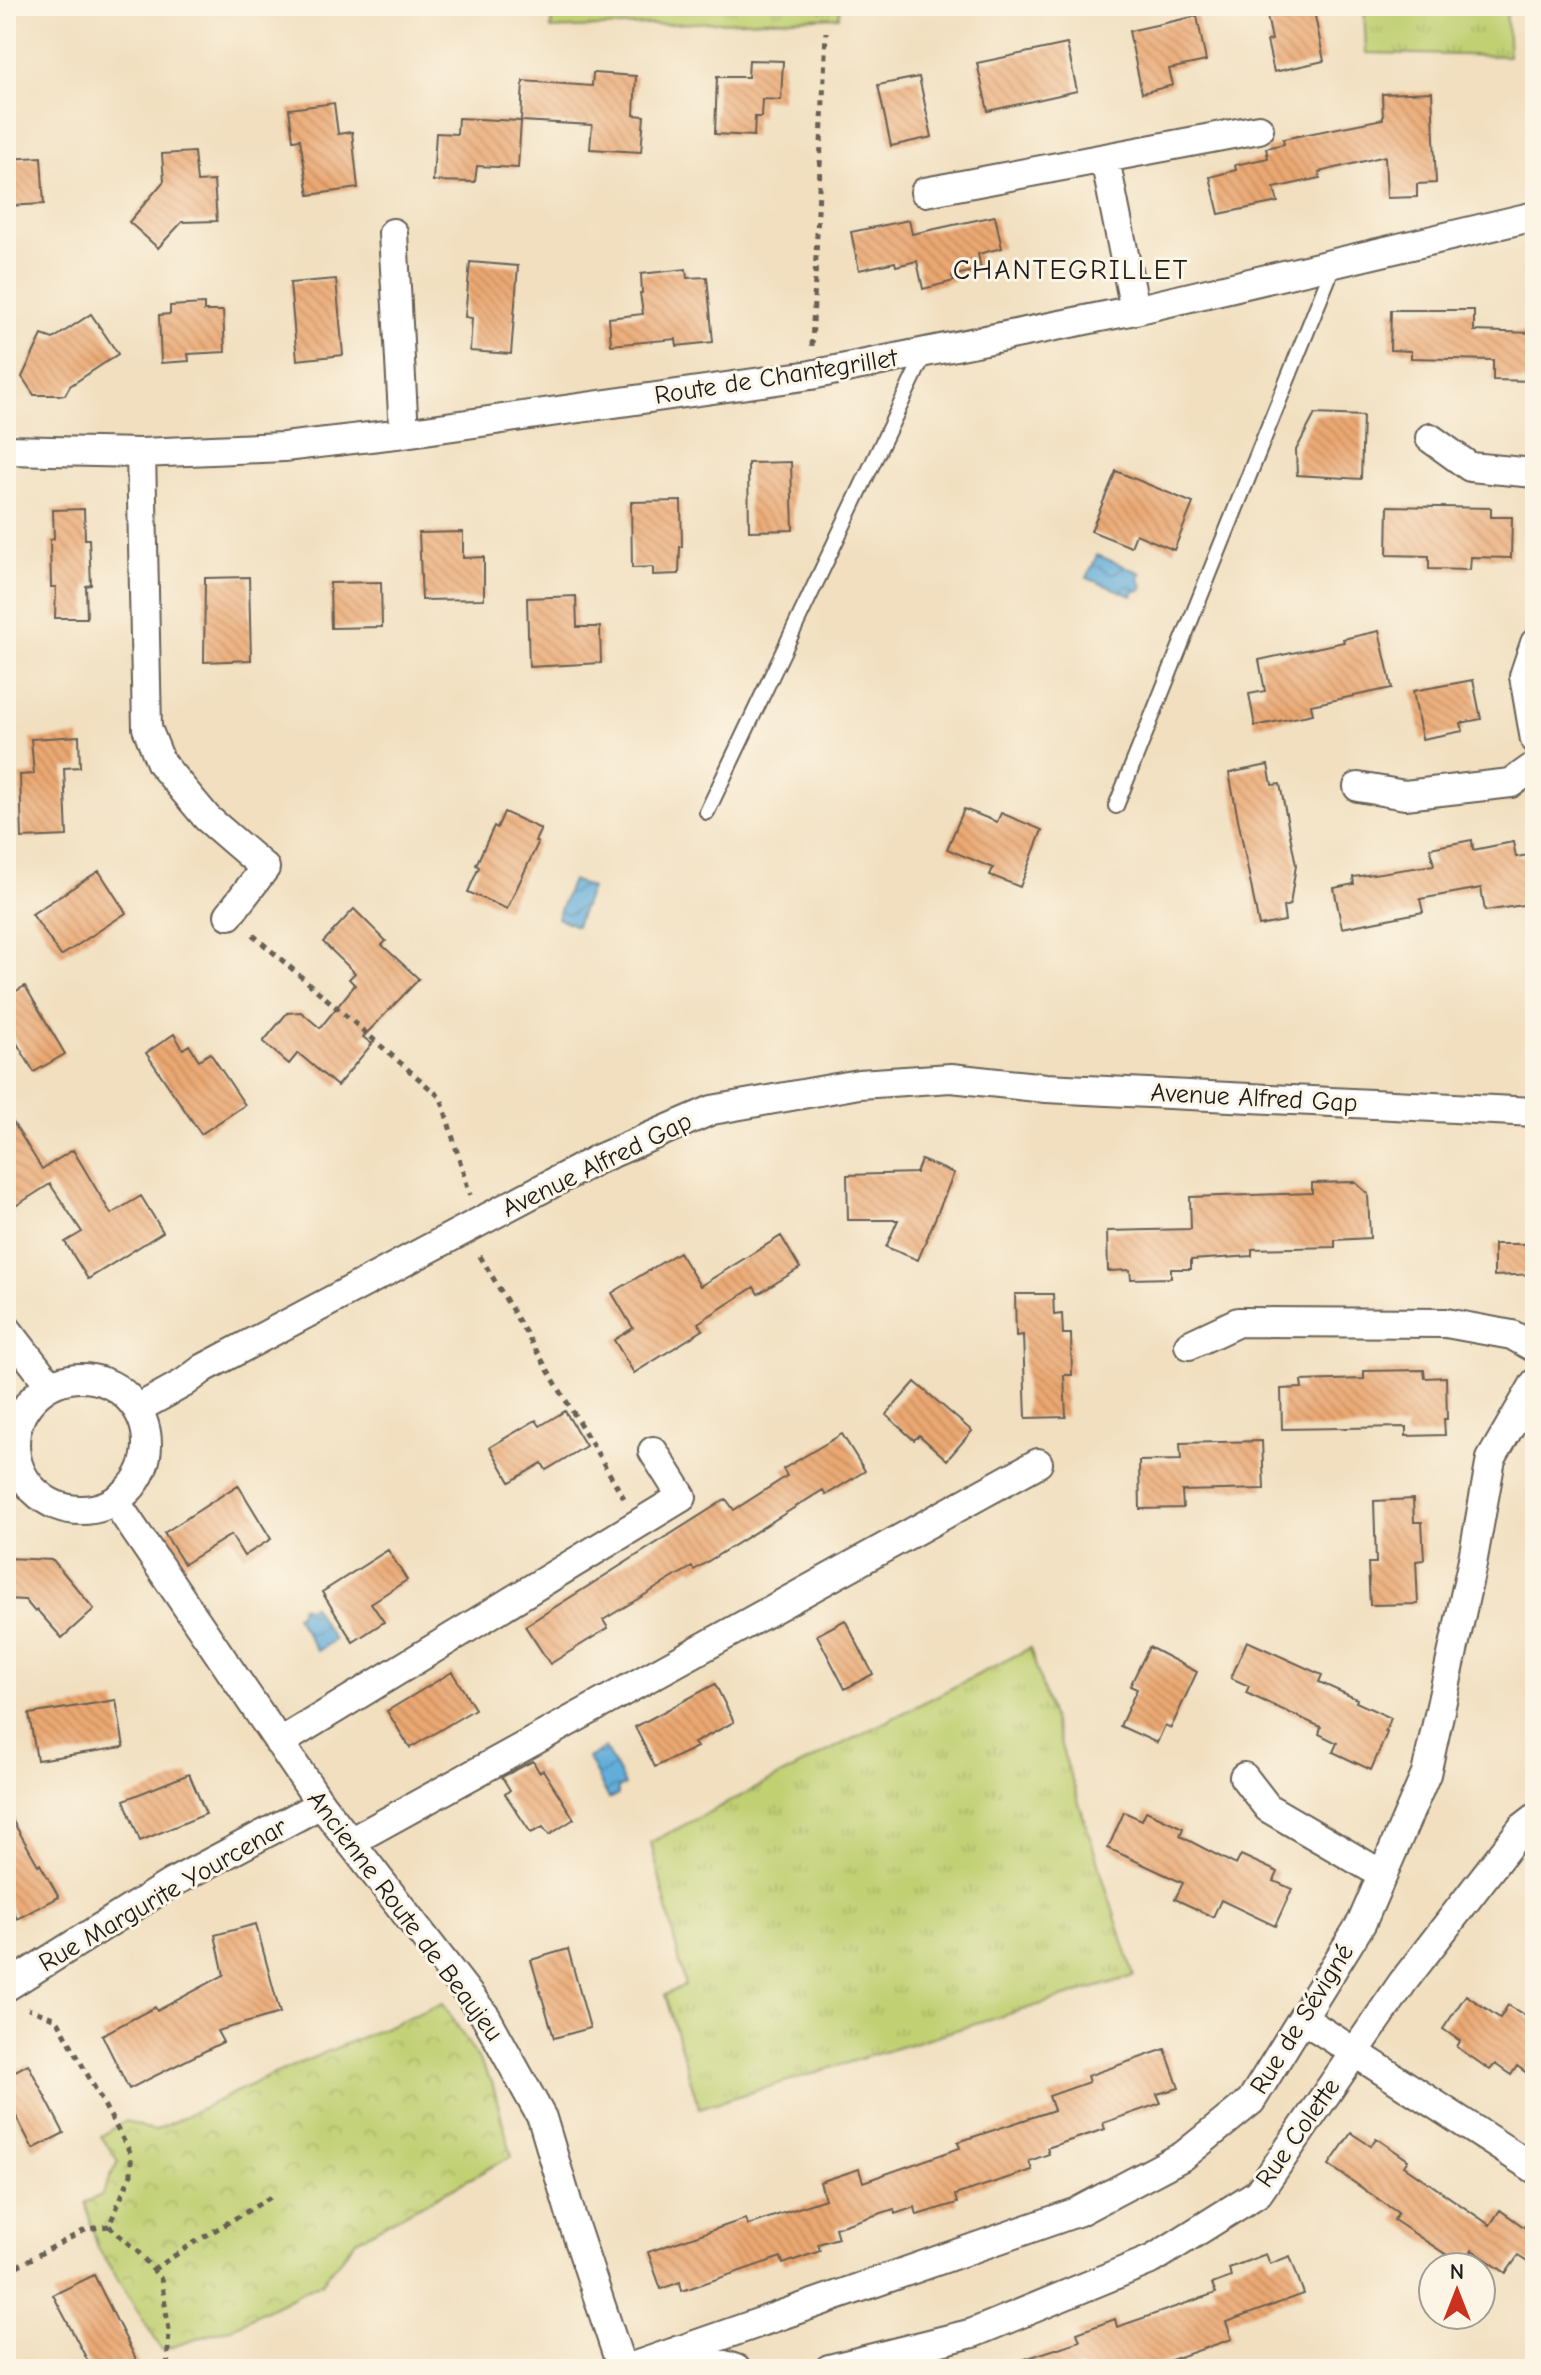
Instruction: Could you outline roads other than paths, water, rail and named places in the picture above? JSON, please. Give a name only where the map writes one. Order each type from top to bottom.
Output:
[{"type":"street","points":[[925,192],[1259,129]]},
{"type":"street","points":[[1105,159],[1135,310]]},
{"type":"street","name":"Route de Chantegrillet","points":[[6,450],[141,453],[284,447],[811,375],[1135,310],[1535,216]]},
{"type":"street","points":[[393,233],[404,433]]},
{"type":"street","points":[[1430,438],[1470,467],[1535,473]]},
{"type":"street","points":[[141,453],[147,728],[161,763],[207,818],[265,868],[229,915]]},
{"type":"street","points":[[1535,643],[1524,676],[1535,740]]},
{"type":"street","points":[[1358,787],[1405,795],[1511,783],[1535,766]]},
{"type":"street","name":"Avenue Alfred Gap","points":[[137,1409],[204,1368],[596,1160],[712,1110],[859,1084],[951,1078],[1046,1088],[1535,1112]]},
{"type":"street","points":[[1189,1345],[1238,1322],[1446,1323],[1512,1335],[1535,1348]]},
{"type":"street","points":[[6,1328],[50,1385]]},
{"type":"street","points":[[89,1378],[108,1384],[124,1394],[137,1409],[145,1429],[147,1449],[141,1470],[131,1487],[115,1501],[97,1508],[78,1510],[59,1507],[43,1498],[13,1472],[16,1431],[22,1413],[34,1397],[50,1385],[69,1379],[89,1378]]},
{"type":"street","name":"Rue de Sévigné","points":[[624,2369],[1077,2212],[1183,2156],[1251,2101],[1362,1922],[1426,1774],[1472,1564],[1491,1459],[1535,1383]]},
{"type":"street","points":[[279,1743],[682,1497],[653,1451]]},
{"type":"street","points":[[350,1842],[1038,1463]]},
{"type":"street","name":"Ancienne Route de Beaujeu","points":[[115,1501],[321,1804],[486,2017],[542,2118],[574,2225],[624,2369]]},
{"type":"street","points":[[1244,1777],[1268,1808],[1383,1875]]},
{"type":"street","name":"Rue Margurite Yourcenar","points":[[12,1996],[170,1884],[321,1804]]},
{"type":"street","name":"Rue Colette","points":[[829,2369],[973,2333],[1153,2259],[1258,2193],[1403,1982],[1522,1828],[1535,1818]]},
{"type":"street","points":[[1303,2019],[1535,2169]]},
{"type":"street","points":[[679,2350],[736,2369]]},
{"type":"lane","points":[[1116,806],[1335,263]]},
{"type":"lane","points":[[707,812],[926,351]]},
{"type":"water","points":[[1097,555],[1141,573],[1141,590],[1134,591],[1132,596],[1087,578]]},
{"type":"water","points":[[572,880],[591,888],[576,926],[557,918]]},
{"type":"water","points":[[301,1606],[312,1606],[334,1640],[317,1651],[295,1616],[299,1614]]},
{"type":"water","points":[[605,1748],[625,1785],[618,1788],[618,1795],[609,1799],[588,1758]]},
{"type":"district","name":"CHANTEGRILLET","points":[[1071,270]]}]
